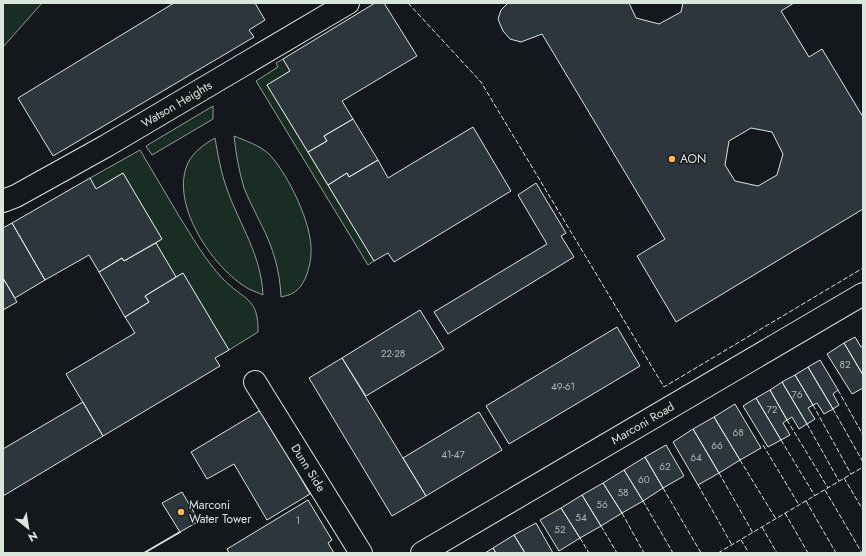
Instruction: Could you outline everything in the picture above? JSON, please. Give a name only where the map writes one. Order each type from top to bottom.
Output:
[{"type":"street","name":"Watson Heights","points":[[3,200],[16,196],[106,146],[348,3]]},
{"type":"street","name":"Marconi Road","points":[[422,553],[863,294]]},
{"type":"street","name":"Dunn Side","points":[[255,382],[361,553]]},
{"type":"green space","points":[[3,3],[42,3],[3,47]]},
{"type":"green space","points":[[283,59],[290,71],[267,85],[374,261],[368,265],[256,81],[278,67],[276,63]]},
{"type":"green space","points":[[213,106],[213,119],[152,155],[146,146]]},
{"type":"green space","points":[[234,136],[257,146],[269,154],[284,174],[304,215],[311,242],[310,261],[307,274],[303,282],[298,289],[289,295],[281,297],[279,278],[272,250],[244,188]]},
{"type":"green space","points":[[215,138],[225,183],[249,240],[258,266],[263,295],[244,286],[232,277],[208,250],[190,217],[185,200],[183,184],[186,168],[194,154]]},
{"type":"green space","points":[[140,150],[205,257],[230,286],[253,305],[258,321],[258,332],[229,350],[183,273],[176,277],[156,243],[162,239],[123,173],[96,189],[90,178]]},
{"type":"building","points":[[174,3],[255,3],[265,20],[249,30],[254,37],[53,156],[18,98]]},
{"type":"building","points":[[375,3],[384,3],[417,56],[342,101],[353,119],[324,136],[327,141],[308,152],[267,85],[290,71],[283,59]]},
{"type":"building","name":"AON","points":[[508,3],[629,3],[636,18],[659,24],[681,12],[683,3],[794,3],[781,11],[809,57],[822,49],[863,117],[863,209],[676,322],[637,256],[665,239],[542,34],[521,42],[510,39],[503,31],[498,19],[501,10]],"holes":[[[751,128],[772,132],[783,154],[777,175],[758,186],[735,181],[725,165],[729,141]]]},
{"type":"building","points":[[353,119],[378,160],[349,177],[347,173],[328,185],[308,152],[327,141],[324,136]]},
{"type":"building","points":[[473,127],[511,191],[394,262],[388,253],[374,261],[328,185],[347,173],[349,177],[378,160],[388,178]]},
{"type":"building","points":[[123,173],[162,239],[124,261],[122,258],[99,272],[89,255],[45,280],[12,223],[90,178],[96,189]]},
{"type":"building","points":[[536,183],[566,233],[561,236],[574,257],[448,334],[434,312],[547,244],[518,195]]},
{"type":"building","points":[[12,223],[45,280],[15,298],[3,278],[3,228]]},
{"type":"building","points":[[156,243],[176,277],[145,296],[149,302],[125,317],[99,272],[122,258],[124,261]]},
{"type":"building","points":[[183,273],[229,350],[215,358],[220,366],[103,436],[66,374],[135,333],[125,317],[149,302],[145,296]]},
{"type":"building","points":[[3,278],[17,302],[3,310]]},
{"type":"building","points":[[420,310],[444,349],[366,396],[342,358]]},
{"type":"building","points":[[617,327],[640,366],[509,444],[486,406]]},
{"type":"building","points":[[855,337],[861,347],[863,346],[863,375],[844,343]]},
{"type":"building","points":[[844,343],[863,375],[863,388],[852,394],[827,354]]},
{"type":"building","points":[[342,358],[426,496],[392,516],[309,378]]},
{"type":"building","points":[[820,360],[838,390],[833,394],[839,405],[833,409],[808,367]]},
{"type":"building","points":[[808,367],[833,409],[824,414],[817,403],[813,405],[795,375]]},
{"type":"building","points":[[795,375],[813,405],[808,408],[815,419],[807,424],[782,382]]},
{"type":"building","points":[[782,382],[807,424],[799,429],[792,417],[787,420],[770,390]]},
{"type":"building","points":[[770,390],[787,420],[783,423],[790,435],[781,440],[756,398]]},
{"type":"building","points":[[756,398],[781,440],[768,447],[743,406]]},
{"type":"building","points":[[83,402],[103,436],[3,496],[3,449]]},
{"type":"building","points":[[735,404],[761,448],[740,460],[714,417]]},
{"type":"building","points":[[261,410],[310,494],[267,520],[234,464],[207,479],[191,452]]},
{"type":"building","points":[[479,412],[502,450],[426,496],[403,458]]},
{"type":"building","points":[[714,417],[740,460],[719,473],[693,429]]},
{"type":"building","points":[[693,429],[719,473],[698,485],[673,442]]},
{"type":"building","points":[[666,445],[684,476],[663,488],[645,457]]},
{"type":"building","points":[[645,457],[663,488],[643,501],[624,470]]},
{"type":"building","points":[[624,470],[643,501],[622,513],[603,483]]},
{"type":"building","points":[[603,483],[622,513],[601,526],[582,495]]},
{"type":"building","name":"Marconi Water Tower","points":[[182,492],[199,521],[180,532],[162,503]]},
{"type":"building","points":[[582,495],[601,526],[580,538],[561,508]]},
{"type":"building","points":[[308,500],[332,540],[328,543],[334,553],[229,553],[227,549]]},
{"type":"building","points":[[561,508],[580,538],[559,551],[540,520]]},
{"type":"building","points":[[536,523],[553,553],[525,553],[514,535]]},
{"type":"building","points":[[514,535],[525,553],[496,553],[493,548]]},
{"type":"building","points":[[493,548],[496,553],[485,553]]},
{"type":"fence","points":[[408,3],[481,82],[664,387],[863,268]]},
{"type":"fence","points":[[838,390],[863,435]]},
{"type":"fence","points":[[813,405],[851,474]]},
{"type":"fence","points":[[833,409],[863,462]]},
{"type":"fence","points":[[787,420],[828,488]]},
{"type":"fence","points":[[807,424],[839,481]]},
{"type":"fence","points":[[781,440],[815,496]]},
{"type":"fence","points":[[763,445],[799,505]]},
{"type":"fence","points":[[740,460],[776,519]]},
{"type":"fence","points":[[718,553],[863,467]]},
{"type":"fence","points":[[719,473],[753,533]]},
{"type":"fence","points":[[844,478],[863,510]]},
{"type":"fence","points":[[698,485],[732,545]]},
{"type":"fence","points":[[663,488],[701,553]]},
{"type":"fence","points":[[825,490],[862,553]]},
{"type":"fence","points":[[643,501],[673,553]]},
{"type":"fence","points":[[806,501],[836,553]]},
{"type":"fence","points":[[622,513],[644,553]]},
{"type":"fence","points":[[785,513],[808,553]]},
{"type":"fence","points":[[601,526],[617,553]]},
{"type":"fence","points":[[762,527],[777,553]]},
{"type":"fence","points":[[580,538],[589,553]]},
{"type":"fence","points":[[741,540],[749,553]]},
{"type":"wall","points":[[144,553],[180,532]]},
{"type":"place","name":"AON","points":[[672,159]]},
{"type":"place","name":"Marconi Water Tower","points":[[181,512]]}]
